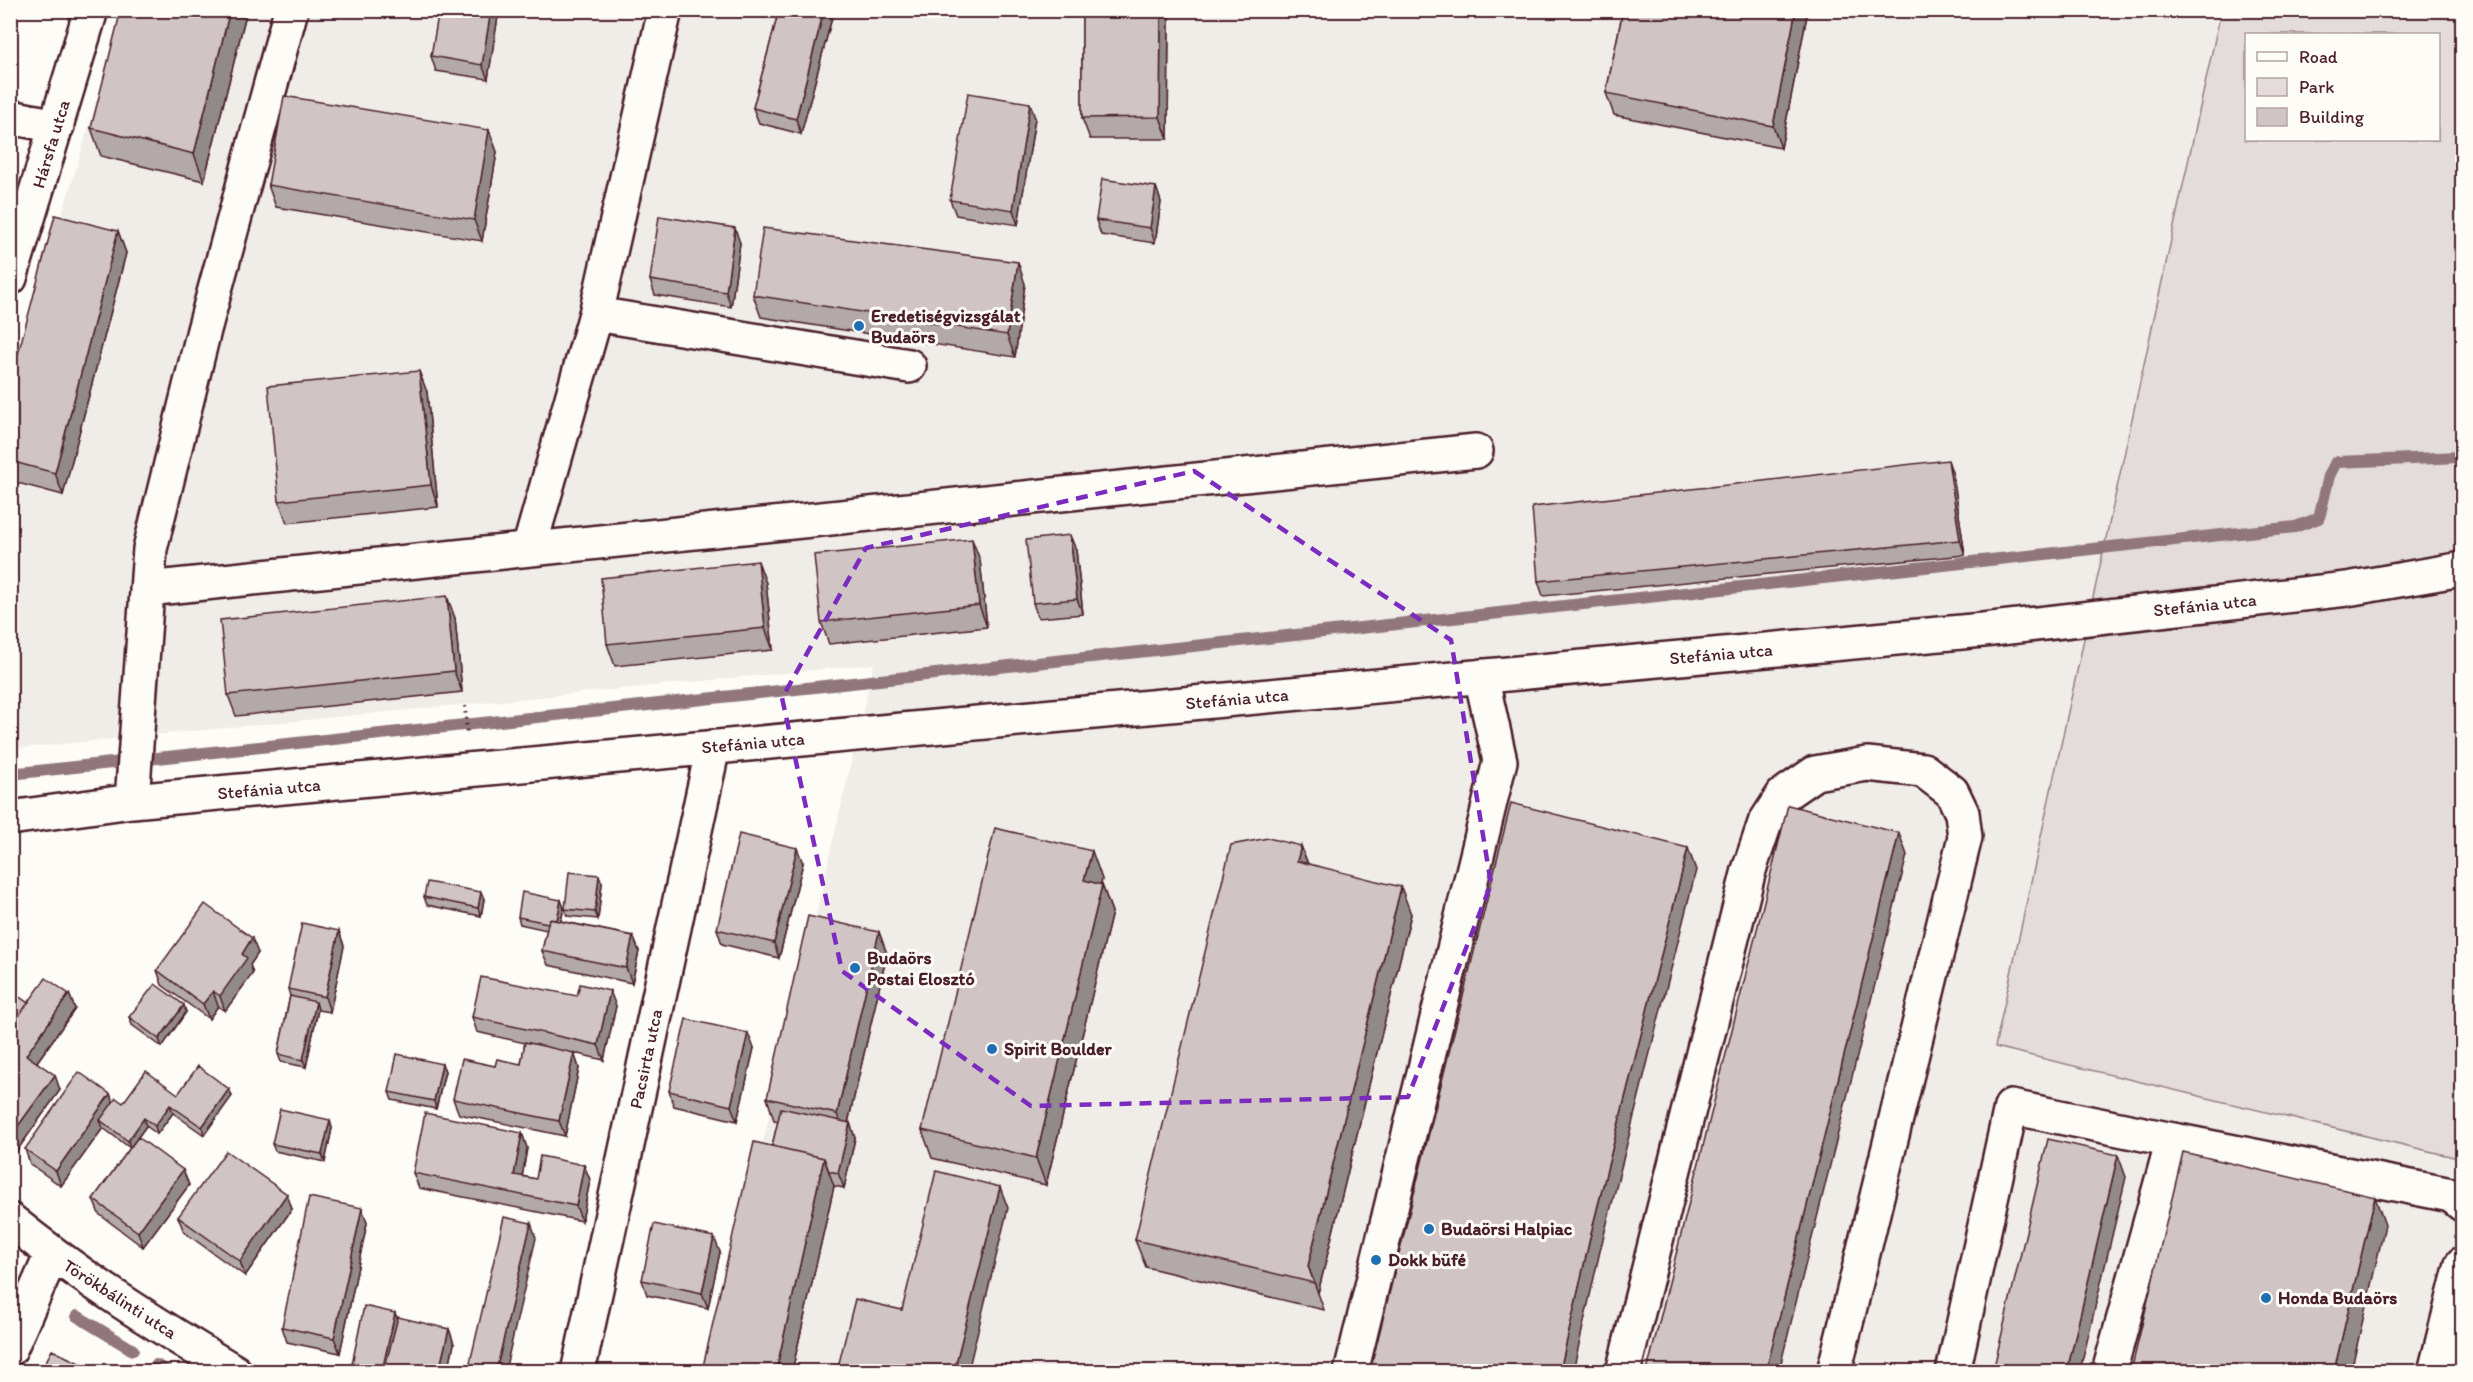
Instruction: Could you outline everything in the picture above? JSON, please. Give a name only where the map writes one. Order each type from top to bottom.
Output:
[{"type":"street","name":"Hársfa utca","points":[[10,278],[90,10]]},
{"type":"street","points":[[132,801],[150,549],[204,330],[291,10]]},
{"type":"street","points":[[529,549],[596,314],[664,10]]},
{"type":"street","points":[[10,117],[57,126]]},
{"type":"street","points":[[596,314],[909,366]]},
{"type":"street","points":[[147,589],[1476,451]]},
{"type":"street","name":"Stefánia utca","points":[[10,818],[132,801],[2007,627],[2347,589],[2463,569]]},
{"type":"street","points":[[1351,1371],[1500,761],[1481,676]]},
{"type":"street","name":"Pacsirta utca","points":[[578,1371],[713,747]]},
{"type":"street","points":[[1623,1371],[1749,870],[1765,823],[1783,795],[1815,773],[1867,764],[1923,770],[1952,792],[1962,813],[1965,837],[1834,1371]]},
{"type":"street","points":[[1953,1371],[2011,1107],[2451,1195],[2463,1204]]},
{"type":"street","points":[[2109,1371],[2173,1140]]},
{"type":"street","name":"Törökbálinti utca","points":[[10,1220],[52,1254],[147,1319],[235,1371]]},
{"type":"street","points":[[10,1349],[52,1254]]},
{"type":"street","points":[[2435,1371],[2463,1264]]},
{"type":"highlighted area","points":[[1194,471],[1451,640],[1491,884],[1408,1097],[1031,1106],[842,971],[782,698],[866,548]]},
{"type":"shaded area","points":[[124,11],[2221,11],[1995,1047],[2462,1159],[2462,1371],[710,1371],[874,664],[11,749],[11,382]]},
{"type":"green space","points":[[2221,11],[2462,11],[2462,1159],[1995,1047]]},
{"type":"building","points":[[121,10],[230,10],[194,154],[91,128]]},
{"type":"building","points":[[439,10],[491,10],[482,65],[431,56]]},
{"type":"building","points":[[779,10],[824,10],[796,119],[753,108]]},
{"type":"building","points":[[1082,10],[1161,10],[1160,117],[1082,118]]},
{"type":"building","points":[[1623,10],[1796,10],[1773,126],[1606,93]]},
{"type":"building","points":[[968,93],[1030,103],[1013,210],[950,200]]},
{"type":"building","points":[[284,96],[489,130],[474,220],[268,185]]},
{"type":"building","points":[[1102,179],[1156,187],[1150,228],[1096,220]]},
{"type":"building","points":[[55,215],[118,231],[55,473],[10,461],[10,384]]},
{"type":"building","points":[[659,216],[735,228],[726,292],[650,280]]},
{"type":"building","points":[[763,228],[1018,262],[1007,335],[753,295]]},
{"type":"building","points":[[419,371],[431,485],[279,501],[268,386]]},
{"type":"building","points":[[1948,460],[1960,540],[1538,581],[1532,507]]},
{"type":"building","points":[[1070,535],[1077,599],[1033,603],[1026,540]]},
{"type":"building","points":[[972,539],[979,605],[821,622],[814,555]]},
{"type":"building","points":[[758,561],[765,628],[607,644],[601,578]]},
{"type":"building","points":[[447,596],[454,671],[228,695],[220,620]]},
{"type":"building","points":[[1511,803],[1688,848],[1592,1229],[1560,1371],[1370,1371]]},
{"type":"building","points":[[1788,805],[1899,833],[1766,1371],[1647,1371]]},
{"type":"building","points":[[995,828],[1092,851],[1084,880],[1102,885],[1036,1158],[922,1130]]},
{"type":"building","points":[[739,834],[797,848],[774,943],[717,929]]},
{"type":"building","points":[[1268,838],[1301,846],[1297,861],[1401,887],[1308,1266],[1314,1283],[1135,1240],[1231,845]]},
{"type":"building","points":[[569,872],[599,875],[595,912],[565,909]]},
{"type":"building","points":[[427,882],[481,892],[478,908],[424,897]]},
{"type":"building","points":[[522,892],[561,900],[557,920],[549,919],[548,923],[518,917]]},
{"type":"building","points":[[205,904],[252,938],[242,954],[247,958],[220,996],[213,991],[203,1004],[157,970]]},
{"type":"building","points":[[808,916],[879,932],[837,1114],[767,1098]]},
{"type":"building","points":[[549,919],[633,936],[626,968],[542,951]]},
{"type":"building","points":[[302,923],[339,931],[325,997],[288,989]]},
{"type":"building","points":[[481,977],[577,996],[580,984],[610,991],[598,1045],[472,1017]]},
{"type":"building","points":[[46,978],[69,994],[26,1055],[55,1075],[10,1137],[10,1028]]},
{"type":"building","points":[[155,984],[184,1005],[159,1039],[129,1017]]},
{"type":"building","points":[[10,992],[28,1003],[10,1028]]},
{"type":"building","points":[[290,996],[316,1002],[303,1060],[278,1054]]},
{"type":"building","points":[[686,1019],[748,1033],[731,1106],[669,1091]]},
{"type":"building","points":[[525,1042],[574,1053],[559,1121],[453,1099],[462,1059],[495,1066],[497,1059],[521,1064]]},
{"type":"building","points":[[397,1054],[442,1064],[434,1101],[389,1092]]},
{"type":"building","points":[[198,1066],[229,1089],[202,1127],[170,1105],[155,1126],[144,1118],[128,1141],[100,1120],[116,1098],[123,1103],[146,1071],[178,1094]]},
{"type":"building","points":[[79,1072],[110,1094],[56,1171],[25,1149]]},
{"type":"building","points":[[781,1108],[850,1123],[838,1173],[829,1171],[824,1158],[772,1146]]},
{"type":"building","points":[[280,1109],[330,1120],[322,1154],[272,1144]]},
{"type":"building","points":[[425,1113],[522,1133],[514,1175],[536,1179],[540,1156],[584,1165],[576,1206],[413,1173]]},
{"type":"building","points":[[138,1137],[183,1170],[138,1232],[93,1199]]},
{"type":"building","points":[[2048,1139],[2118,1155],[2067,1371],[1993,1371]]},
{"type":"building","points":[[754,1142],[824,1158],[776,1371],[702,1371]]},
{"type":"building","points":[[226,1151],[287,1194],[240,1261],[178,1217]]},
{"type":"building","name":"Honda Budaörs","points":[[2183,1152],[2375,1197],[2334,1371],[2131,1371]]},
{"type":"building","points":[[936,1171],[1000,1187],[954,1371],[837,1371],[855,1299],[902,1310]]},
{"type":"building","points":[[309,1197],[362,1208],[334,1338],[282,1327]]},
{"type":"building","points":[[504,1217],[531,1223],[496,1371],[468,1371]]},
{"type":"building","points":[[654,1224],[714,1237],[702,1293],[642,1280]]},
{"type":"building","points":[[364,1306],[395,1313],[382,1371],[352,1364]]},
{"type":"building","points":[[398,1317],[449,1329],[439,1371],[384,1371]]},
{"type":"building","points":[[52,1350],[96,1371],[41,1371]]},
{"type":"waterway","points":[[10,774],[2295,527],[2319,518],[2329,476],[2336,462],[2462,457]]},
{"type":"waterway","points":[[77,1316],[133,1350]]},
{"type":"waterway","points":[[156,1365],[168,1372]]},
{"type":"place","name":"Eredetiségvizsgálat Budaörs","points":[[859,326]]},
{"type":"place","name":"Budaörs Postai Elosztó","points":[[855,968]]},
{"type":"place","name":"Spirit Boulder","points":[[992,1049]]},
{"type":"place","name":"Budaörsi Halpiac","points":[[1429,1229]]},
{"type":"place","name":"Dokk büfé","points":[[1376,1260]]},
{"type":"place","name":"Honda Budaörs","points":[[2266,1298]]}]
